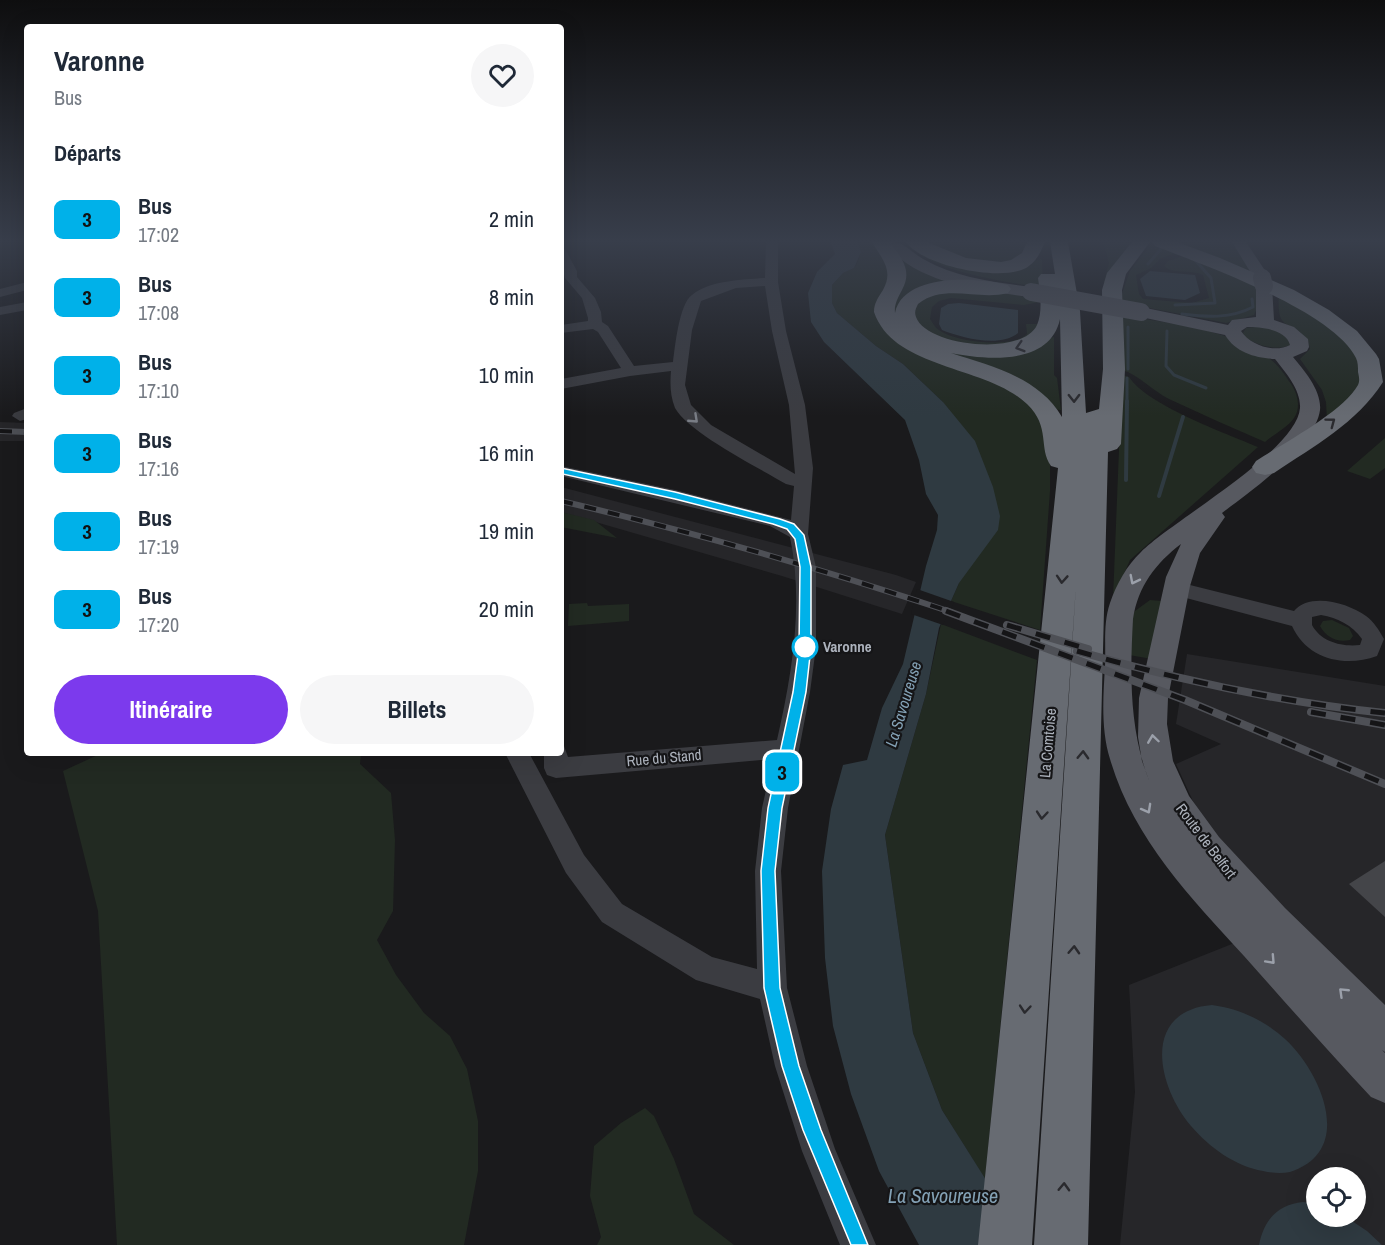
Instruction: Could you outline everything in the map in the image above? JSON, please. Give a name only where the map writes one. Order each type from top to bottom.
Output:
[{"type":"highway","points":[[888,300],[884,308],[886,318],[893,329],[920,347],[1016,386],[1034,398],[1048,413],[1057,435],[1079,535]]},
{"type":"highway","points":[[911,300],[905,314],[909,324],[919,333],[951,347],[998,352],[1030,344],[1046,329],[1050,316],[1050,300]]},
{"type":"highway","name":"La Comtoise","points":[[1061,1245],[1079,535],[1073,469],[1074,397],[1068,300]]},
{"type":"highway","name":"La Comtoise","points":[[1007,1225],[1095,378],[1087,300]]},
{"type":"highway","points":[[1079,535],[1109,434],[1114,369],[1112,300]]},
{"type":"highway","points":[[1265,467],[1330,424],[1362,396],[1374,374],[1372,358],[1365,344],[1352,331],[1314,305],[1302,300]]},
{"type":"main road","points":[[1076,300],[1232,331]]},
{"type":"main road","points":[[1264,300],[1265,323]]},
{"type":"main road","points":[[1242,323],[1265,323],[1288,331],[1301,342],[1300,347],[1295,351],[1280,353],[1250,347],[1235,337],[1232,331],[1235,326],[1242,323]]},
{"type":"main road","name":"Route de Belfort","points":[[1280,353],[1305,388],[1310,408],[1309,417],[1299,434],[1265,467],[1224,501],[1152,554],[1140,568],[1122,605],[1118,712],[1125,759],[1150,815],[1178,856],[1385,1083]]},
{"type":"main road","name":"Route de Belfort","points":[[1224,501],[1185,560],[1164,648],[1151,722],[1156,756],[1173,797],[1193,828],[1225,869],[1300,951],[1385,1032]]},
{"type":"main road","points":[[1178,589],[1166,577],[1164,566],[1185,529]]},
{"type":"street","points":[[588,300],[597,320],[595,324]]},
{"type":"street","points":[[695,300],[688,318],[680,366],[678,385],[683,407],[705,428],[773,469],[802,483]]},
{"type":"street","points":[[774,300],[797,405],[804,468],[799,534],[806,567],[805,647],[799,692],[775,808],[768,871],[772,988],[790,1066],[812,1130],[858,1245]]},
{"type":"street","points":[[5,310],[24,308]]},
{"type":"street","points":[[564,329],[595,324],[603,329],[630,371]]},
{"type":"street","points":[[564,383],[630,371],[680,366]]},
{"type":"street","points":[[564,472],[767,519],[790,527],[799,534]]},
{"type":"street","points":[[1178,589],[1300,621]]},
{"type":"street","points":[[1330,609],[1357,620],[1379,640],[1364,653],[1357,655],[1338,652],[1311,638],[1300,621],[1306,611],[1330,609]]},
{"type":"street","name":"Rue du Stand","points":[[556,756],[556,768],[771,749],[786,752]]},
{"type":"street","points":[[519,756],[575,864],[612,913],[705,970],[772,988]]},
{"type":"shaded area","points":[[832,300],[882,300],[878,315],[1008,387],[1034,406],[1050,446],[1050,491],[1040,630],[951,601],[959,583],[943,402],[903,364],[876,346],[837,313]]},
{"type":"shaded area","points":[[891,300],[923,300],[900,316],[964,354],[1054,337],[1054,375],[1057,378],[1061,410],[1052,409],[939,352],[892,318]]},
{"type":"shaded area","points":[[922,300],[943,300],[932,307],[930,319],[935,327],[957,338],[983,342],[1009,341],[1020,339],[1027,334],[1026,324],[1042,324],[1030,339],[1020,344],[1006,347],[973,346],[928,333],[916,321],[916,303]]},
{"type":"shaded area","points":[[973,300],[1045,301],[1024,305]]},
{"type":"shaded area","points":[[1120,300],[1156,300],[1192,303],[1202,300],[1257,300],[1258,306],[1254,315],[1226,323],[1119,302]]},
{"type":"shaded area","points":[[1279,300],[1292,300],[1358,341],[1362,389],[1327,422],[1326,402],[1322,390],[1300,359],[1310,349],[1308,341],[1301,333],[1282,320]]},
{"type":"shaded area","points":[[1120,315],[1218,334],[1255,349],[1276,365],[1293,388],[1298,405],[1294,418],[1265,442],[1163,396],[1122,370]]},
{"type":"shaded area","points":[[1262,326],[1287,334],[1291,345],[1279,348],[1267,346],[1244,336],[1246,328]]},
{"type":"shaded area","points":[[1122,375],[1129,377],[1152,398],[1169,408],[1258,447],[1130,560],[1113,599]]},
{"type":"shaded area","points":[[0,422],[24,423],[24,441],[0,441]]},
{"type":"shaded area","points":[[1385,438],[1385,468],[1370,479],[1347,471]]},
{"type":"shaded area","points":[[564,488],[916,582],[902,614],[782,576],[564,513]]},
{"type":"shaded area","points":[[564,513],[594,520],[617,538],[564,528]]},
{"type":"shaded area","points":[[1150,600],[1162,601],[1152,659],[1129,655],[1132,616]]},
{"type":"shaded area","points":[[587,603],[588,606],[629,604],[629,621],[568,626],[569,604]]},
{"type":"shaded area","points":[[1332,620],[1349,628],[1353,636],[1350,640],[1336,640],[1325,633],[1320,626],[1323,621]]},
{"type":"shaded area","points":[[941,624],[1037,660],[985,1179],[942,1110],[913,1033],[885,835],[926,694]]},
{"type":"shaded area","points":[[1187,654],[1385,686],[1385,1245],[1120,1245],[1135,1092],[1129,985],[1292,920],[1235,863],[1197,810],[1176,764],[1221,744],[1176,724]]},
{"type":"shaded area","points":[[96,756],[361,756],[360,764],[391,793],[395,840],[393,911],[377,940],[396,975],[424,1013],[450,1036],[467,1069],[478,1121],[478,1171],[464,1245],[117,1245],[98,911],[63,771]]},
{"type":"shaded area","points":[[645,1108],[654,1116],[674,1159],[694,1214],[734,1245],[597,1245],[601,1237],[590,1196],[594,1146],[621,1123]]},
{"type":"water","name":"La Savoureuse","points":[[809,300],[832,300],[837,313],[876,346],[903,364],[943,402],[975,441],[993,487],[1000,516],[998,530],[959,583],[939,628],[926,694],[885,835],[913,1033],[942,1110],[1027,1245],[919,1245],[879,1171],[851,1094],[833,1026],[825,958],[822,871],[831,809],[843,765],[867,760],[882,708],[903,664],[926,566],[937,530],[938,515],[926,494],[919,460],[905,420],[824,342],[811,322]]},
{"type":"water","points":[[959,303],[1018,310],[1018,333],[1010,338],[991,341],[960,336],[942,330],[939,324],[941,308],[948,304]]},
{"type":"water","points":[[1212,1005],[1232,1009],[1269,1026],[1298,1053],[1310,1071],[1320,1090],[1326,1110],[1327,1129],[1322,1147],[1310,1162],[1283,1173],[1253,1169],[1224,1155],[1206,1142],[1179,1110],[1164,1072],[1162,1053],[1165,1035],[1174,1021],[1189,1010]]},
{"type":"water","points":[[1306,1202],[1306,1227],[1361,1227],[1382,1245],[1259,1245],[1264,1228],[1273,1215],[1286,1206]]},
{"type":"pier","points":[[917,589],[954,602],[943,625],[911,614]]},
{"type":"building","points":[[1385,861],[1385,917],[1349,884]]},
{"type":"waterway","points":[[1175,305],[1215,303],[1215,300]]},
{"type":"waterway","points":[[1182,314],[1209,316],[1236,314],[1253,307],[1252,300]]},
{"type":"waterway","points":[[1128,327],[1128,369]]},
{"type":"waterway","points":[[1167,331],[1166,366],[1174,375],[1206,388]]},
{"type":"waterway","points":[[1127,378],[1127,401]]},
{"type":"waterway","points":[[1126,480],[1127,401]]},
{"type":"waterway","points":[[1159,496],[1183,417]]},
{"type":"railway","points":[[0,431],[24,432]]},
{"type":"railway","points":[[564,502],[757,552],[951,612]]},
{"type":"railway","points":[[946,611],[1185,700],[1385,784]]},
{"type":"railway","points":[[1007,625],[1088,649]]},
{"type":"railway","points":[[1077,651],[1230,689],[1307,703],[1385,713]]},
{"type":"railway","points":[[1311,712],[1385,725]]},
{"type":"bus line","name":"3","points":[[564,472],[675,496],[776,522],[794,529],[801,538],[806,567],[805,647],[799,692],[775,808],[768,871],[772,988],[790,1066],[819,1151],[858,1245]]},
{"type":"place","name":"Varonne","points":[[805,647]]}]
